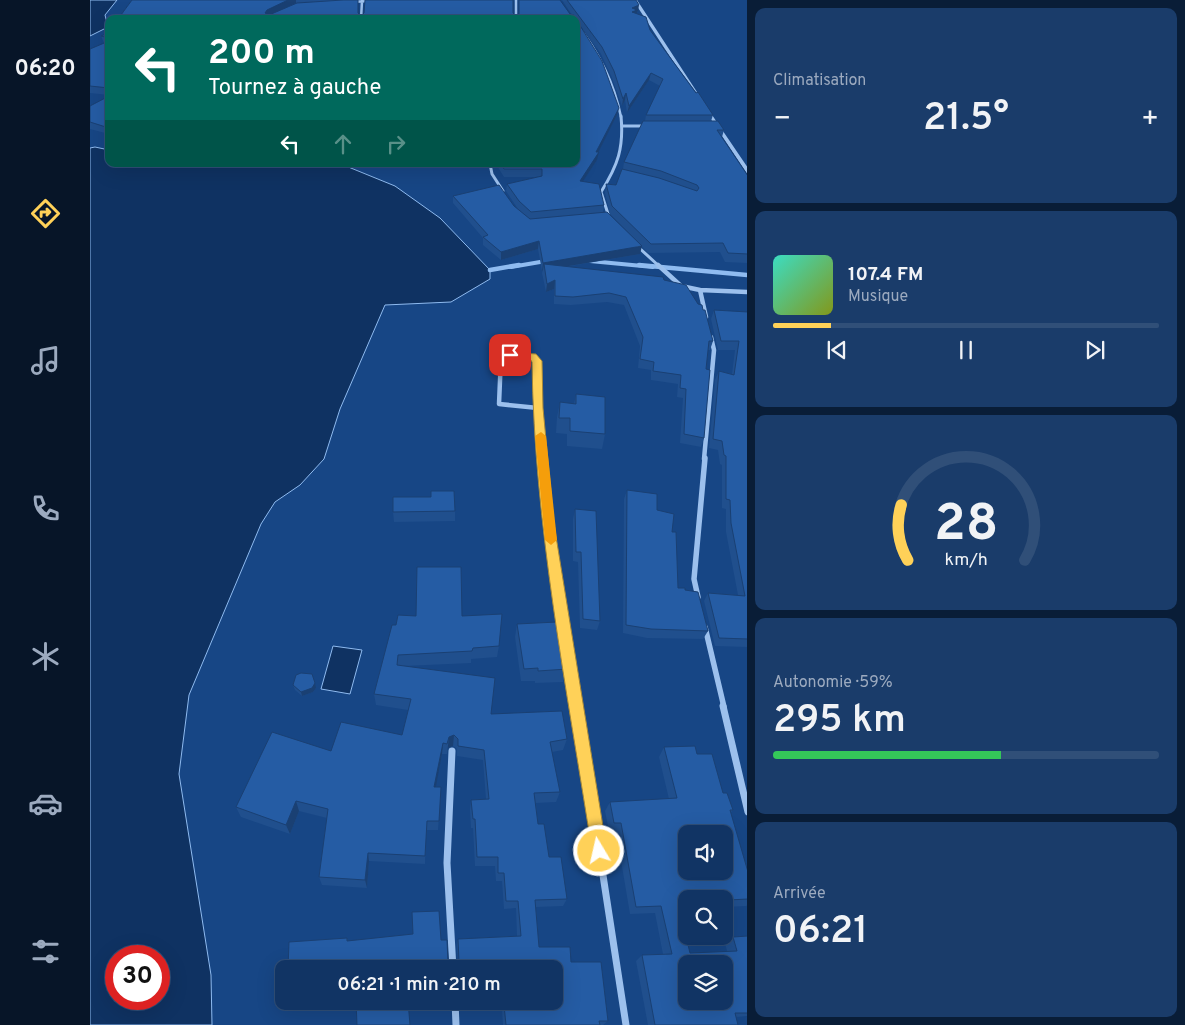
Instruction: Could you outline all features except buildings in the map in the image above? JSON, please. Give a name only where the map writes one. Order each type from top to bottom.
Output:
[{"type":"street","points":[[516,0],[516,15]]},
{"type":"street","points":[[635,0],[747,172]]},
{"type":"street","points":[[361,15],[362,1]]},
{"type":"street","points":[[344,3],[371,1]]},
{"type":"street","points":[[580,28],[591,40],[605,65],[616,97],[622,126],[621,152],[614,172],[601,192],[608,216],[613,222]]},
{"type":"street","points":[[622,126],[650,126]]},
{"type":"street","points":[[707,126],[716,126]]},
{"type":"street","points":[[491,167],[492,174],[506,196]]},
{"type":"street","points":[[598,217],[608,216]]},
{"type":"street","points":[[630,240],[681,286],[700,290],[747,292]]},
{"type":"street","points":[[700,290],[708,324]]},
{"type":"street","points":[[701,608],[694,579],[714,350],[710,333]]},
{"type":"street","points":[[538,408],[498,404],[501,358],[505,355],[536,358],[538,408],[549,524],[626,1025]]},
{"type":"street","points":[[703,618],[747,808]]},
{"type":"street","points":[[452,751],[447,863],[452,960]]},
{"type":"street","points":[[455,1010],[456,1025]]},
{"type":"water","points":[[90,0],[117,0],[105,15],[105,28],[90,36]]},
{"type":"water","points":[[95,147],[105,149],[105,167],[348,167],[395,186],[440,218],[490,270],[490,279],[451,302],[385,305],[340,409],[324,459],[300,485],[275,502],[261,524],[189,695],[179,774],[211,975],[212,1025],[90,1025],[90,148]]},
{"type":"water","points":[[333,646],[362,650],[350,694],[321,689]]},
{"type":"waterway","points":[[511,267],[546,261]]},
{"type":"waterway","points":[[590,261],[653,267]]},
{"type":"waterway","points":[[490,270],[519,265]]},
{"type":"waterway","points":[[639,265],[747,275]]},
{"type":"slow traffic","points":[[541,436],[551,540]]},
{"type":"route","points":[[510,355],[533,356],[537,361],[538,408],[549,524],[599,851]]}]
